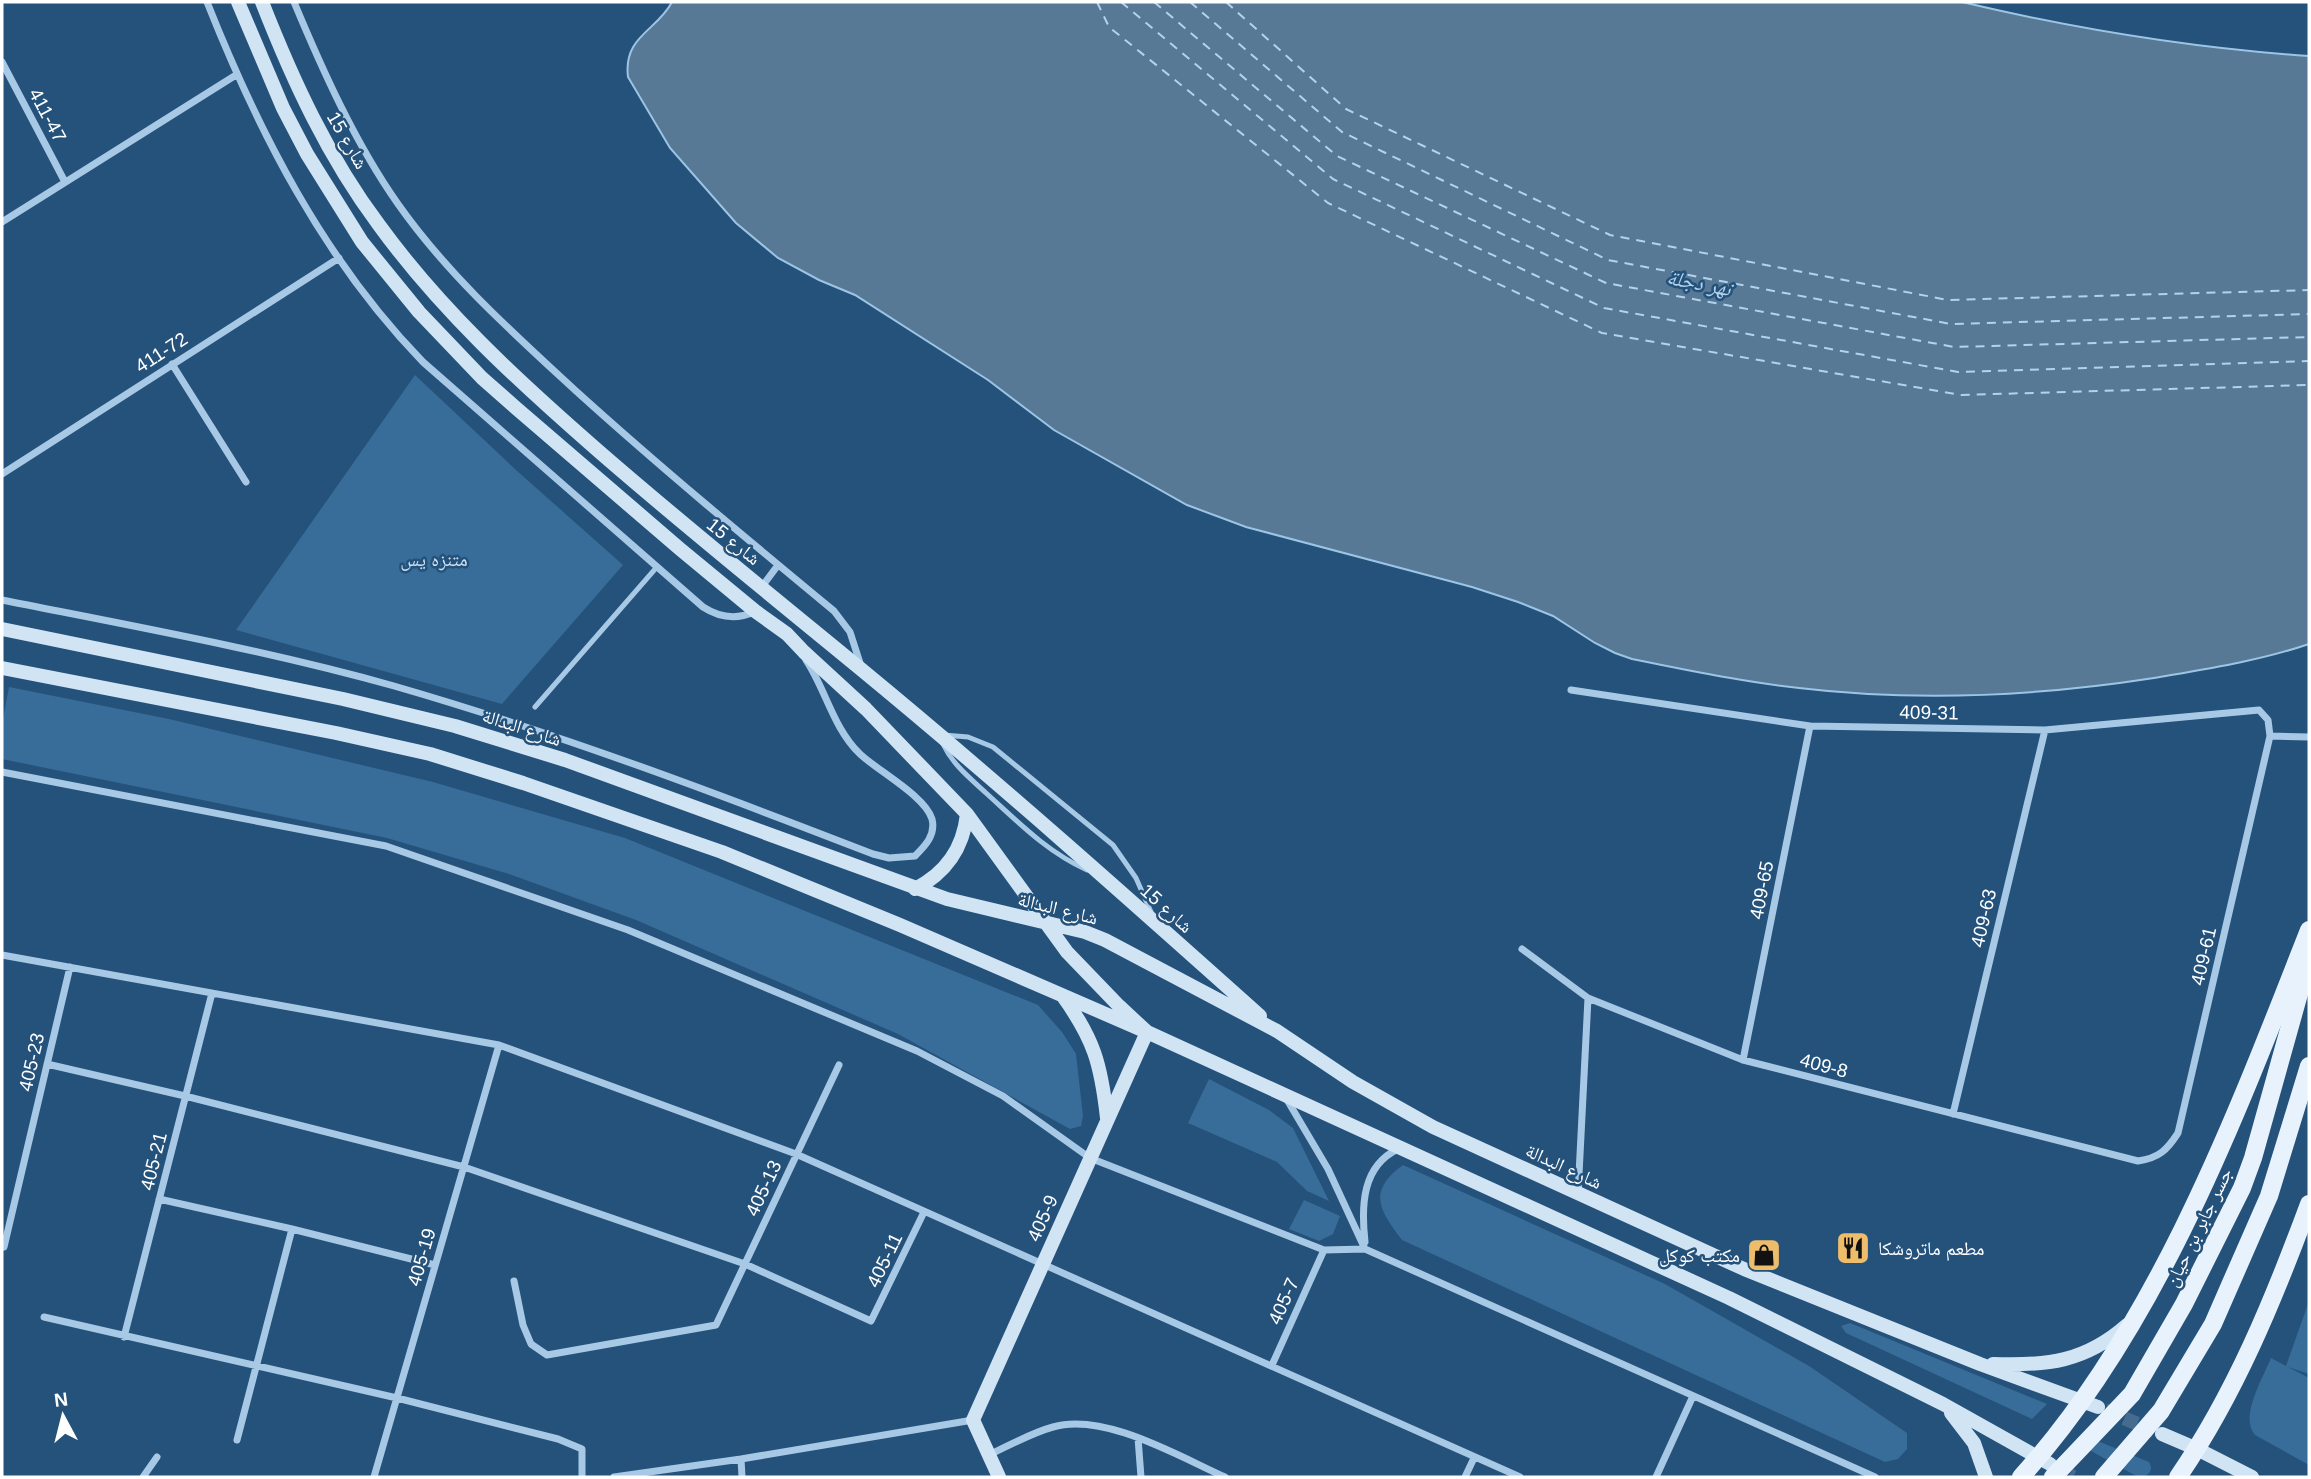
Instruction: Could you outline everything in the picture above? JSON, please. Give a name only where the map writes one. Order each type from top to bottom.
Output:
[{"type":"main road","name":"شارع 15","points":[[239,2],[277,97],[333,199],[390,278],[419,312],[482,378],[680,549],[787,634],[846,689],[967,814],[1044,922],[1092,980],[1147,1032]]},
{"type":"main road","name":"شارع 15","points":[[262,2],[316,124],[356,192],[403,257],[455,316],[533,394],[693,534],[940,735],[1277,1031]]},
{"type":"main road","points":[[680,549],[693,534]]},
{"type":"main road","name":"شارع البدالة","points":[[2,629],[343,699],[455,726],[565,761],[915,889],[979,908],[1065,926],[1105,940],[1277,1031],[1314,1058],[1392,1105],[1577,1195],[1744,1269],[1980,1364],[2090,1404]]},
{"type":"main road","points":[[2,668],[383,742],[477,768],[722,852],[812,887],[1147,1032],[1729,1298],[1943,1404],[2047,1466]]},
{"type":"main road","points":[[846,689],[862,670]]},
{"type":"main road","points":[[915,889],[942,872],[952,859],[963,838],[967,814]]},
{"type":"main road","points":[[2021,1477],[2047,1466],[2090,1404],[2196,1202],[2309,930]]},
{"type":"main road","name":"جسر جابر بن حيان","points":[[2047,1466],[2132,1394],[2184,1304],[2236,1199],[2253,1158],[2309,958]]},
{"type":"main road","points":[[1061,995],[1083,1024],[1093,1045],[1107,1119]]},
{"type":"main road","name":"405-9","points":[[973,1420],[1147,1032]]},
{"type":"main road","points":[[2104,1477],[2161,1411],[2213,1324],[2269,1196],[2309,1066]]},
{"type":"main road","points":[[2178,1477],[2233,1386],[2309,1204]]},
{"type":"main road","points":[[1980,1364],[2036,1365],[2063,1360],[2089,1351],[2113,1338],[2133,1319]]},
{"type":"main road","points":[[1943,1404],[1974,1443],[1986,1477]]},
{"type":"main road","points":[[973,1420],[999,1477]]},
{"type":"main road","points":[[2162,1434],[2252,1477]]},
{"type":"street","points":[[207,2],[236,75],[283,169],[338,258],[378,313],[423,362],[656,568],[711,612],[738,617],[755,611]]},
{"type":"street","points":[[293,2],[327,77],[372,160],[396,201],[443,261],[495,316],[651,458],[834,611],[856,644],[862,670]]},
{"type":"street","name":"411-47","points":[[2,62],[65,182]]},
{"type":"street","points":[[2,222],[236,75]]},
{"type":"street","name":"411-72","points":[[2,474],[338,258]]},
{"type":"street","points":[[172,364],[246,482]]},
{"type":"street","points":[[761,588],[779,565]]},
{"type":"street","points":[[2,600],[212,642],[392,686],[525,726],[873,854],[889,858],[915,856],[930,838],[933,827],[928,810],[859,752],[833,715],[810,667],[787,634]]},
{"type":"street","name":"409-31","points":[[1572,690],[1810,726],[2045,730],[2259,710],[2268,720],[2270,736]]},
{"type":"street","name":"409-65","points":[[1743,1060],[1810,726]]},
{"type":"street","name":"409-63","points":[[1952,1114],[2045,730]]},
{"type":"street","points":[[2270,736],[2309,737]]},
{"type":"street","name":"409-61","points":[[2138,1161],[2154,1159],[2161,1155],[2178,1133],[2270,736]]},
{"type":"street","points":[[2,772],[386,846],[628,930],[917,1051],[1003,1096],[1090,1158],[1324,1250],[1366,1249],[1875,1477]]},
{"type":"street","name":"409-8","points":[[1522,949],[1588,998],[1743,1060],[2138,1161]]},
{"type":"street","points":[[2,955],[499,1045],[796,1154],[1520,1477]]},
{"type":"street","name":"405-23","points":[[4,1247],[70,967]]},
{"type":"street","name":"405-21","points":[[124,1337],[212,992]]},
{"type":"street","points":[[1577,1195],[1588,998]]},
{"type":"street","name":"405-19","points":[[374,1477],[499,1045]]},
{"type":"street","points":[[47,1064],[464,1167],[745,1264]]},
{"type":"street","name":"405-13","points":[[514,1281],[523,1325],[531,1344],[547,1355],[716,1325],[839,1065]]},
{"type":"street","points":[[1284,1096],[1328,1170],[1366,1249]]},
{"type":"street","points":[[1366,1249],[1362,1216],[1366,1185],[1374,1168],[1385,1155],[1402,1147]]},
{"type":"street","points":[[159,1199],[435,1265]]},
{"type":"street","name":"405-11","points":[[745,1264],[871,1321],[925,1212]]},
{"type":"street","points":[[237,1440],[292,1229]]},
{"type":"street","name":"405-7","points":[[1272,1365],[1324,1250]]},
{"type":"street","points":[[44,1317],[397,1398],[573,1444],[582,1449],[582,1477]]},
{"type":"street","points":[[1656,1477],[1693,1396]]},
{"type":"street","points":[[614,1477],[741,1459],[973,1420]]},
{"type":"street","points":[[989,1455],[1054,1426],[1084,1423],[1112,1428],[1225,1477]]},
{"type":"street","points":[[1138,1438],[1141,1477]]},
{"type":"street","points":[[143,1477],[157,1457]]},
{"type":"street","points":[[1465,1477],[1475,1458]]},
{"type":"street","points":[[741,1459],[742,1477]]},
{"type":"lane","points":[[535,707],[656,568]]},
{"type":"lane","points":[[940,735],[968,737],[993,747],[1113,845],[1136,878],[1155,923]]},
{"type":"green space","name":"متنزه يس","points":[[415,375],[623,565],[502,704],[236,630]]},
{"type":"green space","points":[[9,687],[169,719],[433,782],[625,838],[1038,1005],[1062,1032],[1076,1054],[1083,1116],[1081,1126],[1070,1129],[898,1034],[636,920],[509,874],[387,838],[2,759],[2,724]]},
{"type":"green space","points":[[1209,1079],[1269,1110],[1293,1128],[1329,1201],[1307,1191],[1277,1162],[1188,1123]]},
{"type":"green space","points":[[1403,1165],[1665,1284],[1809,1366],[1907,1433],[1907,1449],[1898,1459],[1885,1462],[1402,1240],[1387,1219],[1380,1201],[1384,1183]]},
{"type":"green space","points":[[1304,1200],[1340,1216],[1333,1234],[1319,1241],[1289,1229]]},
{"type":"green space","points":[[2309,1301],[2309,1374],[2288,1367],[2309,1378],[2309,1465],[2255,1435],[2250,1418],[2254,1397],[2271,1358],[2286,1366]]},
{"type":"green space","points":[[1850,1323],[2047,1404],[2032,1419],[1846,1333],[1841,1326]]},
{"type":"green space","points":[[2088,1437],[2149,1462],[2151,1471],[2138,1477],[2082,1446]]},
{"type":"water","name":"نهر دجلة","points":[[672,2],[1962,2],[2135,36],[2309,56],[2309,644],[2213,668],[2110,684],[2022,693],[1888,695],[1778,685],[1632,659],[1595,643],[1553,616],[1518,602],[1472,587],[1246,527],[1187,505],[1054,430],[988,380],[855,295],[778,258],[736,223],[670,148],[628,77],[628,63],[636,43]]},
{"type":"ferry route","points":[[1097,2],[1109,27],[1328,203],[1602,333],[1961,395],[2309,385]]},
{"type":"ferry route","points":[[1121,2],[1333,179],[1604,308],[1958,372],[2309,361]]},
{"type":"ferry route","points":[[1154,2],[1337,156],[1606,283],[1954,347],[2309,337]]},
{"type":"ferry route","points":[[1190,2],[1342,132],[1608,260],[1951,324],[2309,314]]},
{"type":"ferry route","points":[[1226,2],[1346,109],[1610,235],[1948,300],[2309,290]]},
{"type":"tunnel","points":[[2105,1410],[2154,1431]]},
{"type":"tunnel","points":[[2051,1465],[2073,1477]]},
{"type":"place","name":"مطعم ماتروشكا","points":[[1853,1248]]},
{"type":"place","name":"مكتب كوكل","points":[[1764,1255]]}]
